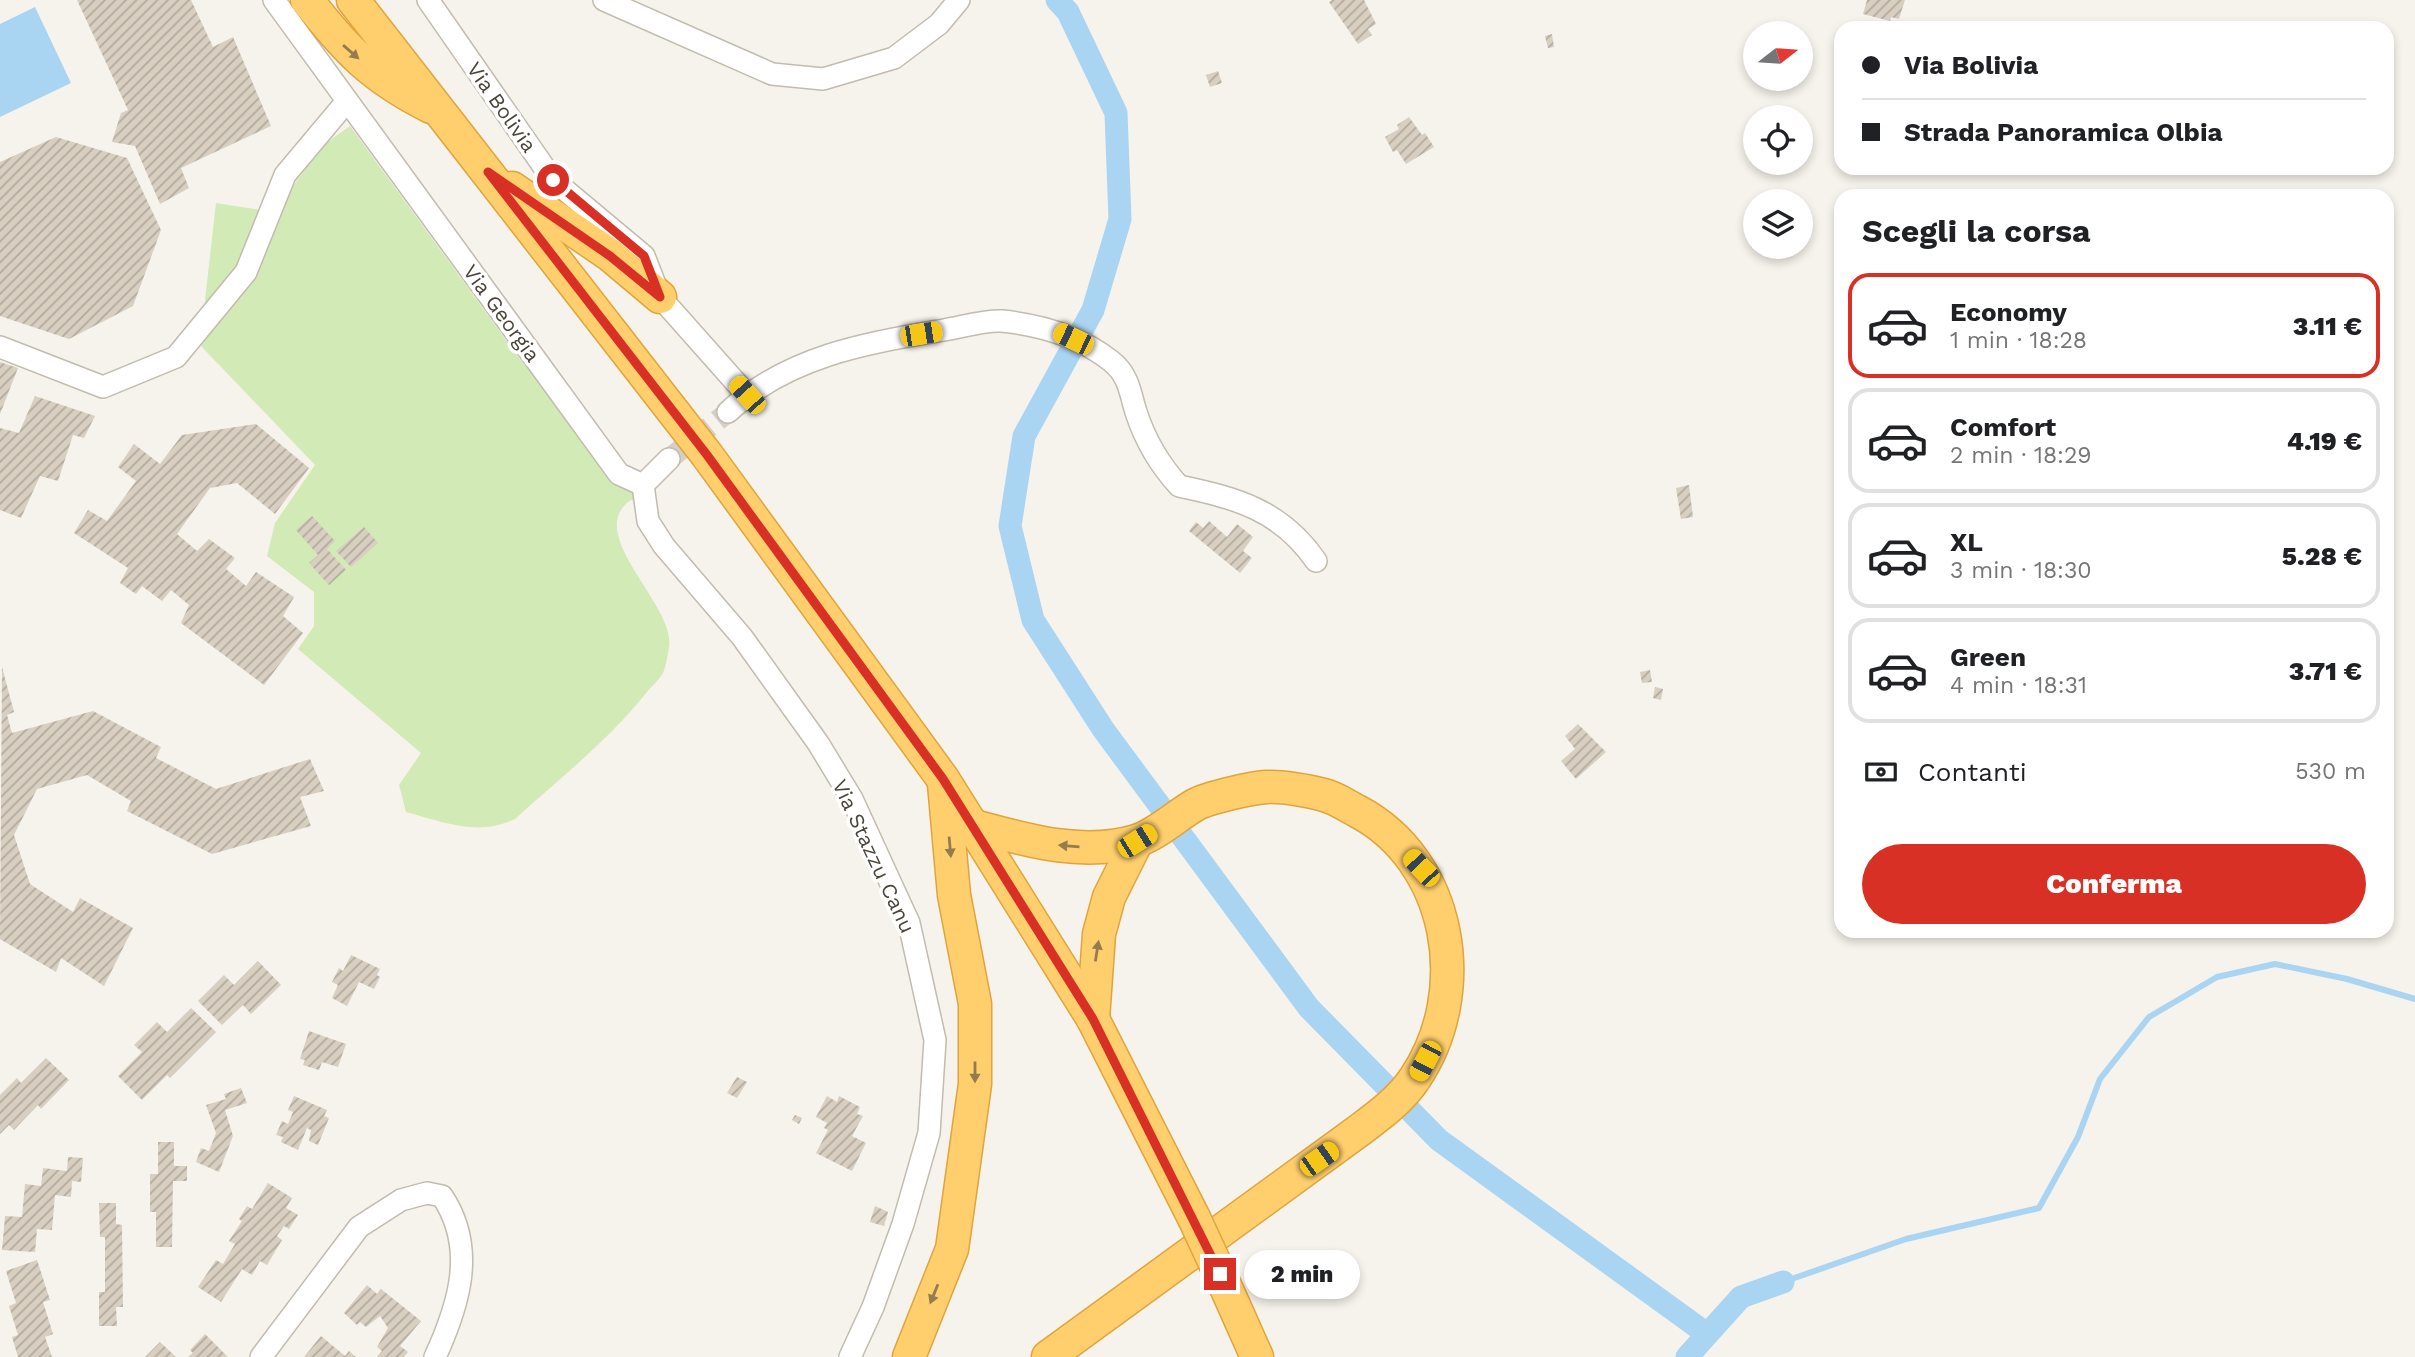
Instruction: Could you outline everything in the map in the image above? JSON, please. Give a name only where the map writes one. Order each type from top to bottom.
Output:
[{"type":"highway","points":[[307,0],[344,47],[396,89],[442,113]]},
{"type":"highway","points":[[353,0],[707,455],[943,779],[1093,1019],[1194,1218],[1258,1357]]},
{"type":"highway","points":[[488,172],[610,256],[660,297]]},
{"type":"highway","points":[[909,1357],[952,1249],[975,1084],[975,1004],[954,895],[943,779]]},
{"type":"highway","points":[[974,826],[1043,844],[1083,847],[1146,835],[1198,803],[1266,787],[1326,795],[1380,823],[1421,868],[1445,924],[1448,985],[1435,1042],[1415,1080],[1383,1112],[1048,1357]]},
{"type":"highway","points":[[1093,1019],[1099,934],[1109,897],[1146,835]]},
{"type":"street","name":"Via Georgia","points":[[274,0],[620,474],[643,485]]},
{"type":"street","name":"Via Bolivia","points":[[428,0],[553,180],[644,256],[660,297],[747,395]]},
{"type":"street","points":[[604,0],[772,74],[823,79],[894,58],[939,24],[959,0]]},
{"type":"street","points":[[0,347],[103,387],[176,357],[246,272],[285,175],[347,101]]},
{"type":"street","points":[[728,412],[747,395],[793,369],[838,351],[1000,321],[1054,330],[1092,348],[1113,362],[1130,384],[1136,412],[1151,449],[1178,486],[1232,497],[1295,532],[1316,561]]},
{"type":"street","points":[[643,485],[669,459]]},
{"type":"street","name":"Via Stazzu Canu","points":[[643,485],[648,521],[664,546],[750,647],[825,754],[852,799],[909,923],[935,1040],[929,1133],[903,1224],[873,1307],[850,1357]]},
{"type":"street","points":[[261,1357],[359,1227],[401,1200],[427,1193],[442,1196],[454,1214],[461,1251],[455,1314],[435,1357]]},
{"type":"green space","points":[[350,126],[522,362],[558,406],[633,478],[638,503],[631,500],[619,514],[617,531],[623,550],[659,611],[667,630],[669,647],[663,673],[616,727],[515,819],[488,827],[461,826],[406,812],[399,785],[421,753],[298,649],[314,626],[314,592],[267,556],[275,523],[315,465],[200,345],[216,203],[274,212],[323,145]]},
{"type":"water","points":[[35,7],[71,83],[0,117],[0,24]]},
{"type":"building","points":[[77,0],[191,0],[213,47],[233,37],[271,126],[181,168],[189,188],[160,204],[135,146],[112,142],[121,113],[128,110]]},
{"type":"building","points":[[1364,0],[1376,24],[1368,29],[1372,35],[1358,44],[1329,2]]},
{"type":"building","points":[[1867,0],[1905,0],[1899,19],[1891,17],[1890,21],[1863,14]]},
{"type":"building","points":[[1552,34],[1554,47],[1548,48],[1545,36]]},
{"type":"building","points":[[1218,71],[1222,83],[1210,87],[1206,75]]},
{"type":"building","points":[[1409,117],[1434,147],[1406,164],[1397,150],[1393,152],[1385,137],[1399,129],[1397,125]]},
{"type":"building","points":[[56,137],[127,158],[161,230],[133,306],[69,339],[0,316],[0,162]]},
{"type":"building","points":[[0,362],[18,368],[0,414]]},
{"type":"building","points":[[35,396],[95,416],[84,438],[73,435],[58,481],[40,476],[21,518],[0,510],[0,428],[19,433]]},
{"type":"building","points":[[256,424],[309,468],[275,514],[237,483],[210,488],[177,534],[197,551],[209,539],[235,558],[226,569],[246,586],[256,572],[294,597],[283,616],[303,633],[264,685],[181,623],[189,605],[171,590],[162,601],[142,586],[136,594],[120,583],[128,568],[74,533],[88,510],[107,521],[136,481],[118,467],[134,444],[160,464],[182,435]]},
{"type":"building","points":[[1689,485],[1693,517],[1681,519],[1676,488]]},
{"type":"building","points":[[312,516],[335,541],[327,549],[346,570],[329,585],[309,563],[318,555],[296,530]]},
{"type":"building","points":[[1209,521],[1227,537],[1237,524],[1253,537],[1243,551],[1252,558],[1240,573],[1189,531],[1196,522],[1203,528]]},
{"type":"building","points":[[364,527],[378,543],[351,567],[336,551]]},
{"type":"building","points":[[2,667],[14,712],[7,715],[12,733],[93,711],[161,747],[156,758],[216,789],[310,759],[324,791],[300,797],[311,826],[212,854],[127,811],[131,801],[87,775],[37,789],[14,835],[30,884],[73,912],[80,898],[133,928],[104,986],[61,958],[56,972],[0,939]]},
{"type":"building","points":[[1650,670],[1652,682],[1642,683],[1640,672]]},
{"type":"building","points":[[1655,687],[1663,689],[1661,700],[1653,698]]},
{"type":"building","points":[[1578,724],[1606,752],[1576,779],[1561,761],[1575,749],[1565,736]]},
{"type":"building","points":[[351,955],[380,969],[377,975],[380,977],[374,989],[359,982],[347,1006],[332,998],[338,985],[332,982],[339,968],[343,971]]},
{"type":"building","points":[[258,961],[281,985],[251,1014],[243,1005],[222,1025],[198,1001],[224,975],[234,985]]},
{"type":"building","points":[[191,1008],[216,1032],[170,1078],[167,1075],[142,1100],[118,1076],[142,1052],[134,1045],[157,1022],[167,1032]]},
{"type":"building","points":[[309,1031],[346,1044],[338,1067],[322,1062],[319,1070],[303,1065],[305,1060],[300,1059]]},
{"type":"building","points":[[46,1058],[69,1080],[41,1109],[38,1105],[14,1130],[9,1125],[0,1134],[0,1095],[17,1078],[21,1083]]},
{"type":"building","points":[[737,1077],[747,1082],[737,1098],[727,1093]]},
{"type":"building","points":[[241,1088],[247,1103],[225,1110],[233,1136],[219,1172],[196,1162],[201,1148],[209,1151],[216,1133],[206,1105],[226,1099],[224,1094]]},
{"type":"building","points":[[294,1096],[327,1110],[324,1116],[329,1118],[318,1145],[309,1141],[311,1130],[307,1128],[298,1150],[281,1142],[283,1137],[276,1135],[282,1121],[288,1124],[293,1112],[288,1110]]},
{"type":"building","points":[[827,1096],[837,1102],[839,1096],[860,1107],[857,1114],[863,1116],[852,1136],[866,1143],[852,1171],[816,1153],[828,1130],[824,1128],[827,1123],[816,1117]]},
{"type":"building","points":[[795,1115],[802,1118],[799,1124],[792,1120]]},
{"type":"building","points":[[158,1142],[174,1142],[174,1166],[187,1166],[187,1181],[173,1181],[172,1247],[156,1247],[156,1212],[150,1212],[150,1174],[158,1174]]},
{"type":"building","points":[[68,1157],[83,1158],[81,1182],[72,1181],[71,1197],[55,1195],[52,1230],[37,1229],[35,1252],[2,1250],[5,1216],[22,1217],[25,1184],[41,1186],[43,1168],[67,1171]]},
{"type":"building","points":[[268,1183],[292,1198],[286,1208],[298,1215],[289,1229],[284,1226],[277,1236],[282,1240],[267,1265],[260,1261],[252,1275],[242,1269],[221,1302],[198,1287],[216,1260],[223,1264],[235,1244],[229,1241],[242,1221],[239,1219],[247,1206],[252,1209]]},
{"type":"building","points":[[99,1203],[116,1203],[116,1224],[122,1225],[123,1307],[116,1307],[117,1326],[99,1326],[99,1292],[105,1292],[105,1237],[100,1237]]},
{"type":"building","points":[[875,1206],[888,1212],[884,1226],[870,1222]]},
{"type":"building","points":[[37,1260],[50,1300],[43,1302],[53,1334],[45,1337],[52,1357],[18,1357],[12,1337],[18,1335],[9,1306],[16,1303],[6,1271]]},
{"type":"building","points":[[367,1285],[377,1294],[381,1289],[421,1321],[400,1346],[408,1352],[404,1357],[377,1357],[382,1351],[377,1347],[388,1328],[380,1316],[366,1327],[360,1322],[357,1325],[344,1313]]},
{"type":"building","points":[[205,1334],[228,1357],[188,1357],[193,1353],[190,1350]]},
{"type":"building","points":[[321,1336],[345,1356],[349,1351],[356,1357],[304,1357]]},
{"type":"building","points":[[160,1342],[176,1357],[145,1357]]},
{"type":"waterway","points":[[1057,0],[1068,12],[1116,113],[1120,219],[1093,310],[1024,436],[1010,526],[1033,620],[1103,729],[1309,1008],[1439,1140],[1707,1334]]},
{"type":"waterway","points":[[1783,1282],[1906,1239],[2039,1208],[2078,1137],[2100,1079],[2149,1017],[2217,977],[2275,964],[2347,979],[2415,999]]},
{"type":"waterway","points":[[1687,1357],[1741,1297],[1783,1282]]},
{"type":"tunnel","points":[[669,459],[728,412]]},
{"type":"route","points":[[553,180],[644,256],[660,297],[610,256],[488,172],[707,455],[943,779],[1093,1019],[1220,1274]]}]
